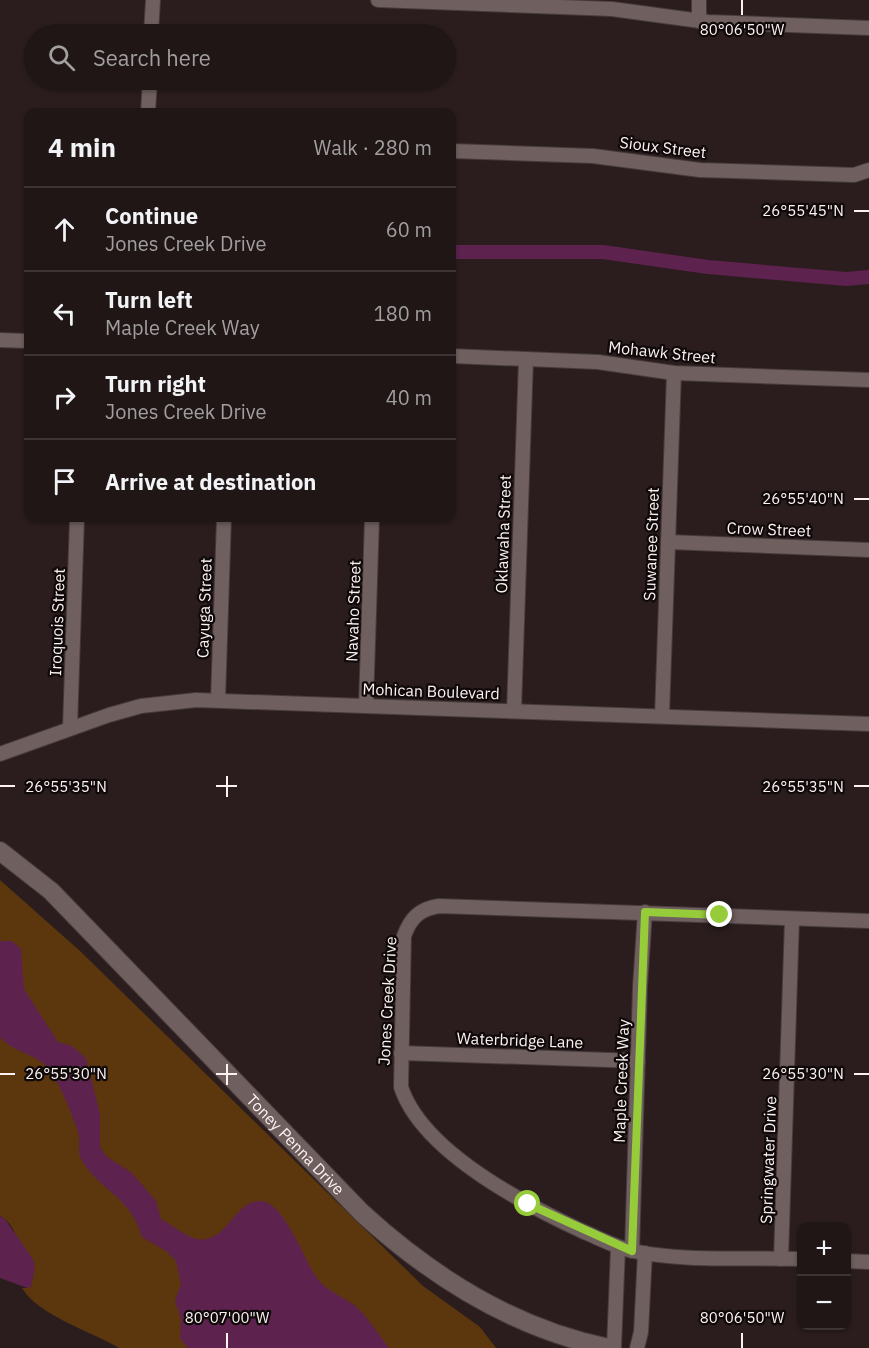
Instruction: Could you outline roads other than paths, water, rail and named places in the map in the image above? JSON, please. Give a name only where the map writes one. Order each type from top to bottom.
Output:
[{"type":"street","points":[[152,24],[153,0]]},
{"type":"street","points":[[378,0],[612,9],[699,21],[869,28]]},
{"type":"street","points":[[699,0],[699,21]]},
{"type":"street","points":[[148,108],[149,90]]},
{"type":"street","name":"Sioux Street","points":[[456,151],[593,156],[700,170],[854,175],[869,170]]},
{"type":"street","points":[[0,340],[24,341]]},
{"type":"street","name":"Mohawk Street","points":[[456,356],[598,362],[674,374],[869,380]]},
{"type":"street","name":"Oklawaha Street","points":[[514,711],[526,359]]},
{"type":"street","name":"Suwanee Street","points":[[662,716],[674,374]]},
{"type":"street","name":"Iroquois Street","points":[[70,728],[76,522]]},
{"type":"street","name":"Cayuga Street","points":[[218,700],[224,522]]},
{"type":"street","name":"Navaho Street","points":[[366,705],[372,522]]},
{"type":"street","name":"Crow Street","points":[[668,542],[869,550]]},
{"type":"street","name":"Mohican Boulevard","points":[[0,754],[70,728],[141,706],[174,701],[218,700],[869,724]]},
{"type":"street","name":"Toney Penna Drive","points":[[0,851],[51,891],[362,1213],[391,1239],[430,1269],[488,1304],[559,1334],[609,1348]]},
{"type":"street","name":"Jones Creek Drive","points":[[797,1259],[639,1252],[618,1246],[522,1201],[492,1183],[457,1156],[418,1118],[406,1102],[400,1072],[404,936],[409,923],[427,908],[445,906],[869,921]]},
{"type":"street","name":"Maple Creek Way","points":[[637,1348],[641,1332],[638,1061],[645,912]]},
{"type":"street","name":"Springwater Drive","points":[[781,1258],[792,919]]},
{"type":"street","name":"Waterbridge Lane","points":[[401,1053],[638,1061]]},
{"type":"street","points":[[614,1348],[618,1246]]},
{"type":"street","points":[[851,1261],[869,1262]]},
{"type":"waterway","points":[[456,252],[603,252],[708,267],[846,279],[869,277]]}]
